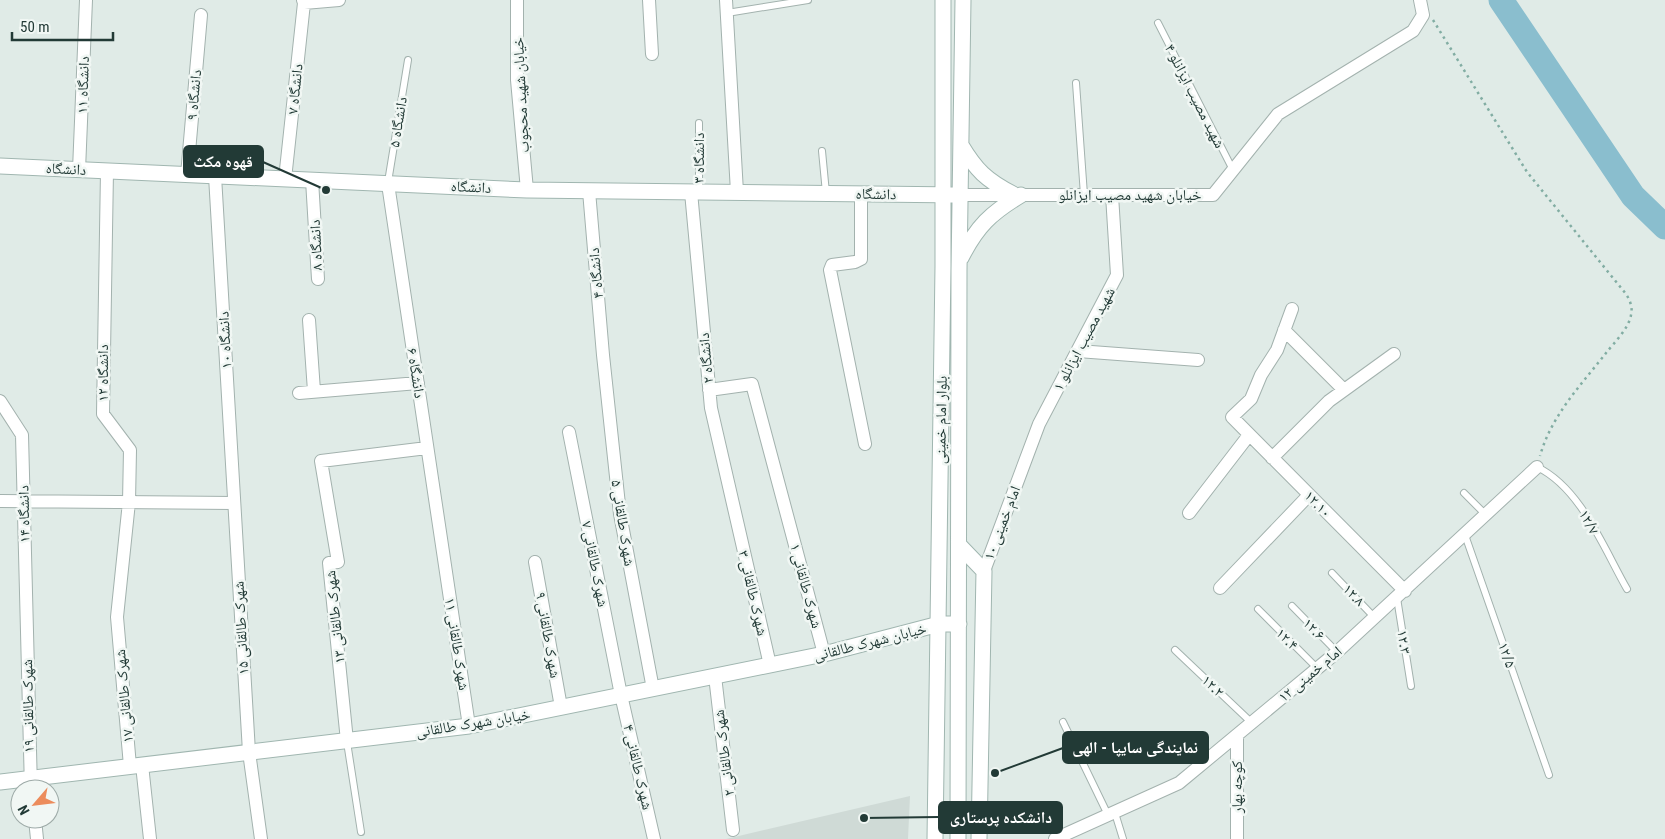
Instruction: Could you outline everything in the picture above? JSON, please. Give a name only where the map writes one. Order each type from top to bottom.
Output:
[{"type":"main road","name":"بلوار امام خمینی","points":[[935,839],[939,624],[943,0]]},
{"type":"main road","name":"بلوار امام خمینی","points":[[958,839],[959,261],[963,0]]},
{"type":"main road","points":[[961,145],[973,166],[991,183],[1017,194]]},
{"type":"main road","name":"دانشگاه","points":[[0,166],[527,190],[960,194]]},
{"type":"main road","points":[[959,261],[973,233],[994,210],[1017,194]]},
{"type":"main road","points":[[959,545],[984,571],[978,839]]},
{"type":"main road","name":"خیابان شهرک طالقانی","points":[[59,779],[136,766],[469,726],[770,666],[939,624],[982,639]]},
{"type":"street","name":"دانشگاه ۱۱","points":[[79,170],[86,0]]},
{"type":"street","points":[[304,2],[339,0]]},
{"type":"street","name":"خیابان شهید محجوب","points":[[517,0],[517,80],[527,190]]},
{"type":"street","points":[[649,0],[652,54]]},
{"type":"street","name":"خیابان شهید مصیب ایزانلو","points":[[960,194],[1213,195],[1278,114],[1413,31],[1423,14],[1420,0]]},
{"type":"street","name":"دانشگاه ۷","points":[[285,179],[304,2]]},
{"type":"street","points":[[726,6],[737,192]]},
{"type":"street","name":"دانشگاه ۹","points":[[187,175],[201,15]]},
{"type":"street","name":"دانشگاه ۱۲","points":[[107,171],[104,414],[130,450],[129,502],[117,626]]},
{"type":"street","name":"دانشگاه ۱۰","points":[[215,176],[234,503]]},
{"type":"street","name":"دانشگاه ۸","points":[[312,180],[318,279]]},
{"type":"street","name":"دانشگاه ۶","points":[[388,184],[444,562]]},
{"type":"street","name":"دانشگاه ۴","points":[[589,191],[603,355]]},
{"type":"street","name":"دانشگاه ۲","points":[[695,192],[711,408],[737,521]]},
{"type":"street","points":[[861,194],[861,258],[855,262],[832,265],[830,270],[865,444]]},
{"type":"street","name":"شهید مصیب ایزانلو ۱","points":[[1020,476],[1040,424],[1118,276],[1112,195]]},
{"type":"street","points":[[1292,309],[1284,330],[1344,390]]},
{"type":"street","points":[[309,320],[314,391]]},
{"type":"street","name":"۱۲.۱۰","points":[[1284,330],[1278,350],[1261,375],[1251,399],[1232,417],[1309,495],[1401,595]]},
{"type":"street","points":[[1078,351],[1198,360]]},
{"type":"street","points":[[1272,458],[1329,401],[1394,354]]},
{"type":"street","name":"شهرک طالقانی ۵","points":[[603,355],[620,514],[654,689]]},
{"type":"street","points":[[299,393],[418,383]]},
{"type":"street","name":"شهرک طالقانی ۱","points":[[709,390],[752,384],[824,654]]},
{"type":"street","name":"دانشگاه ۱۴","points":[[0,401],[22,435],[26,633]]},
{"type":"street","name":"شهرک طالقانی ۷","points":[[569,432],[621,695]]},
{"type":"street","points":[[1189,513],[1250,435]]},
{"type":"street","name":"شهرک طالقانی ۱۳","points":[[347,740],[329,563],[338,562],[321,461],[427,448]]},
{"type":"street","name":"امام خمینی ۱۲","points":[[1055,839],[1179,783],[1337,652],[1401,595],[1537,467]]},
{"type":"street","name":"امام خمینی ۱۰","points":[[984,571],[1020,476]]},
{"type":"street","points":[[1220,588],[1309,495]]},
{"type":"street","points":[[0,501],[234,503]]},
{"type":"street","name":"شهرک طالقانی ۱۵","points":[[234,503],[249,752],[261,839]]},
{"type":"street","name":"شهرک طالقانی ۳","points":[[737,521],[770,666]]},
{"type":"street","name":"شهرک طالقانی ۱۱","points":[[444,562],[469,726]]},
{"type":"street","name":"شهرک طالقانی ۹","points":[[535,562],[561,707]]},
{"type":"street","name":"شهرک طالقانی ۱۷","points":[[117,626],[136,766],[150,839]]},
{"type":"street","name":"شهرک طالقانی ۱۹","points":[[26,633],[30,779]]},
{"type":"street","name":"شهرک طالقانی ۲","points":[[715,676],[733,830]]},
{"type":"street","name":"شهرک طالقانی ۴","points":[[621,695],[654,839]]},
{"type":"street","name":"کوچه بهار","points":[[1237,736],[1237,839]]},
{"type":"lane","points":[[726,6],[808,0]]},
{"type":"lane","name":"شهید مصیب ایزانلو ۴","points":[[1158,23],[1233,170]]},
{"type":"lane","name":"دانشگاه ۵","points":[[388,184],[408,60]]},
{"type":"lane","points":[[1076,83],[1084,195]]},
{"type":"lane","name":"دانشگاه ۳","points":[[695,192],[699,123]]},
{"type":"lane","points":[[822,152],[826,193]]},
{"type":"lane","name":"۱۲/۷","points":[[1537,467],[1552,474],[1575,498],[1627,589]]},
{"type":"lane","points":[[1464,493],[1486,515]]},
{"type":"lane","name":"۱۲/۵","points":[[1465,535],[1549,775]]},
{"type":"lane","name":"۱۲.۸","points":[[1332,573],[1375,618]]},
{"type":"lane","name":"۱۲.۳","points":[[1401,595],[1411,686]]},
{"type":"lane","name":"۱۲.۶","points":[[1292,606],[1337,652]]},
{"type":"lane","name":"۱۲.۴","points":[[1258,609],[1317,668]]},
{"type":"lane","name":"۱۲.۲","points":[[1174,650],[1252,723]]},
{"type":"lane","points":[[1063,722],[1124,839]]},
{"type":"lane","points":[[347,740],[361,832]]},
{"type":"path","points":[[1431,16],[1527,172],[1631,302],[1632,316],[1618,338],[1564,406],[1550,428],[1537,467]]},
{"type":"shaded area","points":[[910,796],[908,839],[726,839]]},
{"type":"waterway","points":[[1501,0],[1633,196],[1665,227]]},
{"type":"place","name":"قهوه مکث","points":[[326,190]]},
{"type":"place","name":"نمایندگی سایپا - الهی","points":[[995,773]]},
{"type":"place","name":"دانشکده پرستاری","points":[[864,818]]}]
